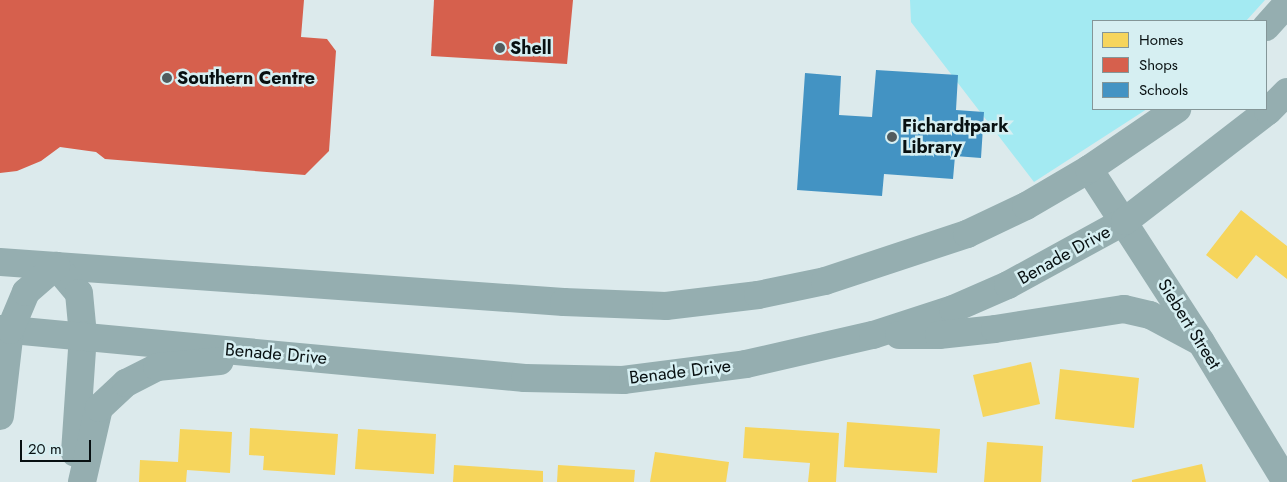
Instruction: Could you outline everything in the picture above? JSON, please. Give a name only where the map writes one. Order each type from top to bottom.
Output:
[{"type":"street","points":[[1267,26],[1287,4]]},
{"type":"street","name":"Benade Drive","points":[[5,330],[525,378],[622,380],[746,364],[833,347],[954,310],[1074,252],[1125,221],[1268,111],[1287,92]]},
{"type":"street","points":[[0,262],[564,302],[666,306],[758,295],[825,281],[889,262],[968,234],[1026,206],[1090,169],[1176,110]]},
{"type":"street","name":"Siebert Street","points":[[1090,169],[1201,342],[1286,482]]},
{"type":"street","points":[[0,416],[5,330],[26,292],[56,266]]},
{"type":"street","points":[[56,266],[79,293],[83,336],[74,482]]},
{"type":"street","points":[[873,335],[939,335],[1124,309],[1150,315],[1201,342]]},
{"type":"street","points":[[82,482],[99,408],[126,383],[157,367],[286,355]]},
{"type":"shaded area","points":[[910,0],[1265,0],[1247,20],[1092,20],[1092,110],[1145,110],[1034,182],[911,22]]},
{"type":"building: Homes","points":[[1241,210],[1287,246],[1287,279],[1256,255],[1237,279],[1206,255]]},
{"type":"building: Homes","points":[[1031,362],[1040,404],[983,417],[973,375]]},
{"type":"building: Homes","points":[[1060,369],[1139,378],[1134,428],[1055,419]]},
{"type":"building: Homes","points":[[847,422],[940,429],[937,473],[844,467]]},
{"type":"building: Homes","points":[[745,427],[839,433],[836,482],[808,482],[810,463],[743,458]]},
{"type":"building: Homes","points":[[250,428],[338,434],[335,475],[263,470],[264,456],[249,455]]},
{"type":"building: Homes","points":[[180,429],[232,432],[230,473],[187,470],[186,482],[139,482],[140,460],[178,462]]},
{"type":"building: Homes","points":[[358,429],[436,434],[434,474],[355,469]]},
{"type":"building: Homes","points":[[987,442],[1043,446],[1041,482],[984,482]]},
{"type":"building: Homes","points":[[655,452],[729,462],[726,482],[650,482]]},
{"type":"building: Homes","points":[[1202,464],[1206,482],[1132,482],[1132,480]]},
{"type":"building: Homes","points":[[454,465],[543,471],[543,482],[453,482]]},
{"type":"building: Homes","points":[[558,465],[635,470],[634,482],[557,482]]},
{"type":"building: Shops","name":"Southern Centre","points":[[0,0],[304,0],[301,37],[327,39],[336,51],[329,151],[305,175],[105,159],[96,152],[60,147],[41,161],[17,171],[0,173]]},
{"type":"building: Shops","points":[[434,0],[573,0],[567,64],[431,56]]},
{"type":"building: Schools","name":"Fichardtpark Library","points":[[876,70],[958,75],[956,110],[984,112],[981,158],[955,156],[953,179],[884,174],[882,196],[797,190],[805,73],[841,76],[839,115],[872,117]]},
{"type":"place","name":"Shell","points":[[500,48]]},
{"type":"place","name":"Southern Centre","points":[[167,78]]},
{"type":"place","name":"Fichardtpark Library","points":[[892,137]]}]
